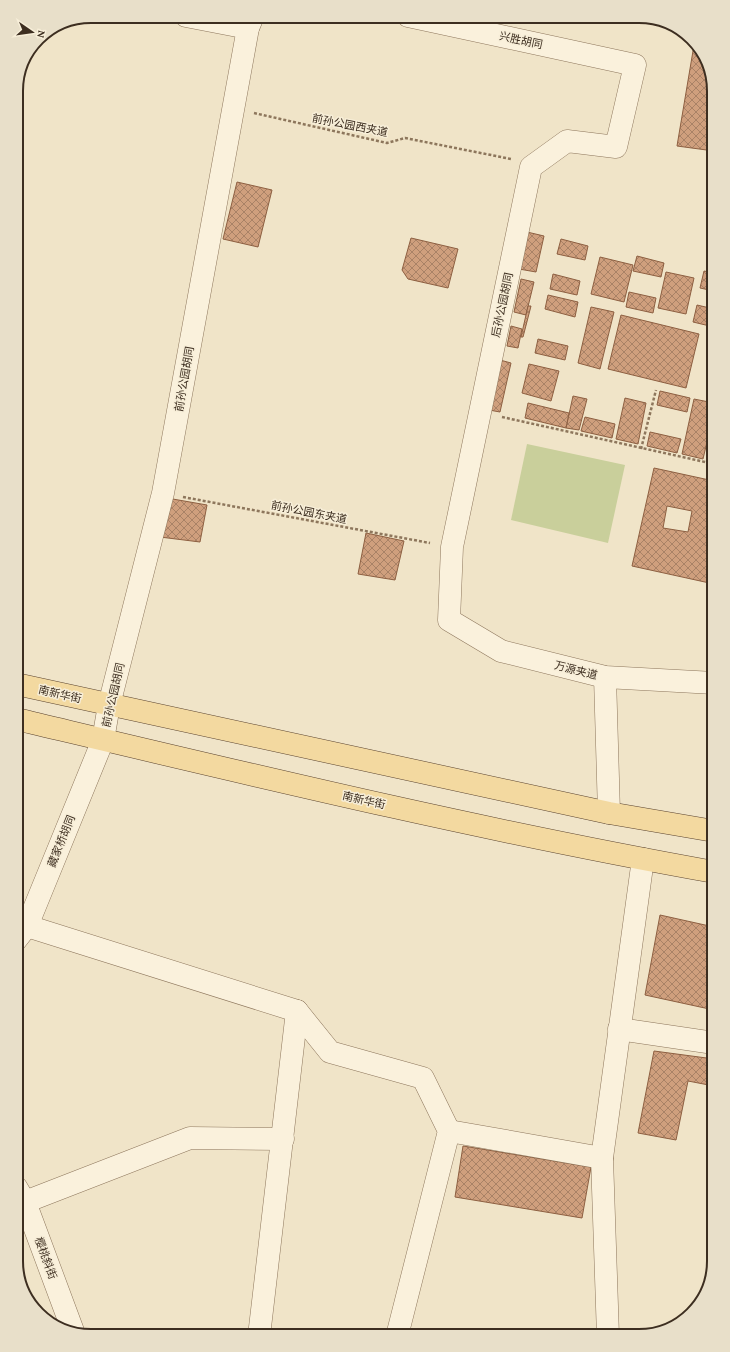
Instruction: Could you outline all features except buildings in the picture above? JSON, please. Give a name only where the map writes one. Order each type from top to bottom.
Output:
[{"type":"main road","name":"南新华街","points":[[23,686],[609,813],[707,830]]},
{"type":"main road","name":"南新华街","points":[[23,722],[411,811],[707,871]]},
{"type":"street","name":"前孙公园胡同","points":[[103,740],[109,705],[163,493],[233,109],[251,23]]},
{"type":"street","name":"兴胜胡同","points":[[440,23],[635,65],[616,147],[567,141],[535,164]]},
{"type":"street","name":"后孙公园胡同","points":[[449,620],[452,547],[531,166],[535,164]]},
{"type":"street","name":"万源夹道","points":[[449,620],[501,651],[605,677],[707,683]]},
{"type":"street","points":[[605,677],[609,813]]},
{"type":"street","name":"藏家桥胡同","points":[[23,928],[103,740]]},
{"type":"street","points":[[608,1329],[602,1158],[618,1029],[643,859]]},
{"type":"street","points":[[23,934],[297,1010],[330,1052],[423,1078],[449,1130],[399,1329]]},
{"type":"street","points":[[260,1329],[297,1010]]},
{"type":"street","points":[[618,1029],[707,1042]]},
{"type":"street","points":[[449,1130],[602,1158]]},
{"type":"street","points":[[23,1194],[190,1138],[283,1139]]},
{"type":"street","name":"樱桃斜街","points":[[23,1200],[71,1326]]},
{"type":"path","name":"前孙公园西夹道","points":[[233,109],[387,143],[405,138],[535,164]]},
{"type":"path","points":[[642,449],[656,390]]},
{"type":"path","points":[[479,411],[707,463]]},
{"type":"path","name":"前孙公园东夹道","points":[[163,493],[452,547]]},
{"type":"green space","points":[[527,444],[625,465],[608,543],[511,520]]}]
